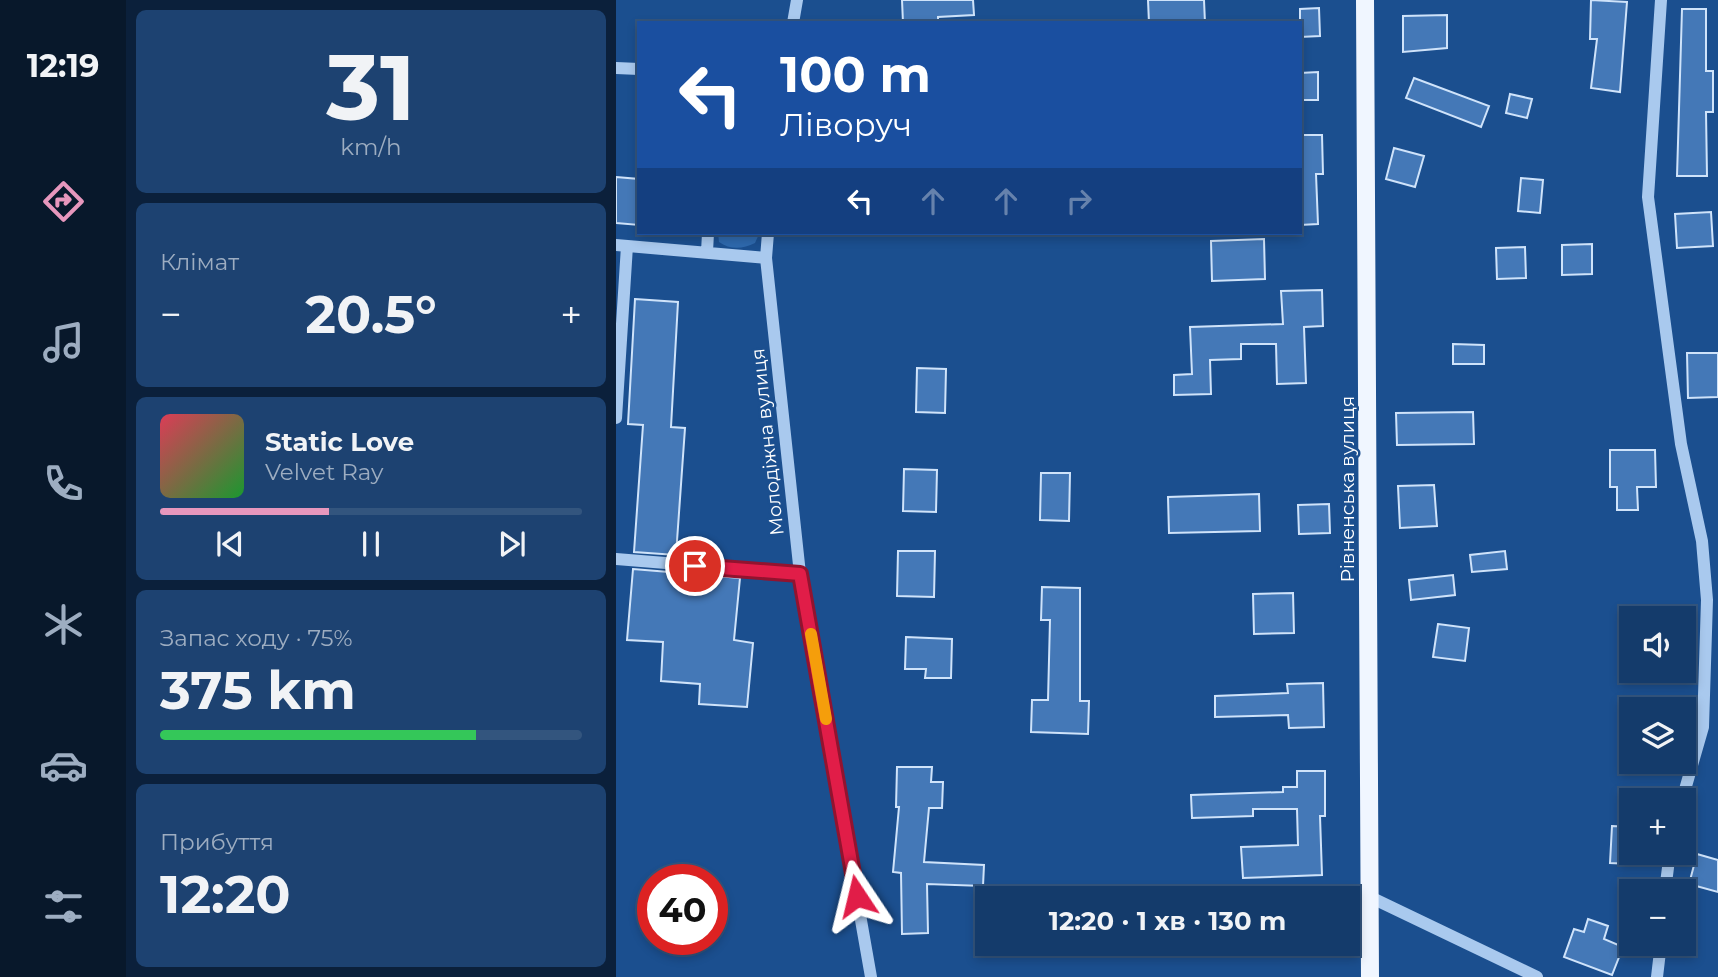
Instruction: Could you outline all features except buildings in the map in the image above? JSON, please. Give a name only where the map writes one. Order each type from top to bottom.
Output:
[{"type":"main road","name":"Рівненська вулиця","points":[[1365,0],[1370,977]]},
{"type":"street","points":[[793,21],[797,0]]},
{"type":"street","points":[[1661,0],[1648,197],[1681,444],[1702,541],[1707,600],[1703,727],[1685,788]]},
{"type":"street","points":[[616,68],[637,69]]},
{"type":"street","points":[[707,252],[708,235]]},
{"type":"street","name":"Молодіжна вулиця","points":[[768,235],[766,258],[800,574],[871,977]]},
{"type":"street","points":[[616,418],[622,245],[766,258]]},
{"type":"street","points":[[616,559],[800,574]]},
{"type":"street","points":[[1370,897],[1537,977]]},
{"type":"street","points":[[1657,977],[1659,956]]},
{"type":"shaded area","points":[[718,235],[759,235],[755,243],[737,248],[719,242]]},
{"type":"slow traffic","points":[[811,634],[826,719]]},
{"type":"route","points":[[695,566],[800,574],[857,896]]}]
